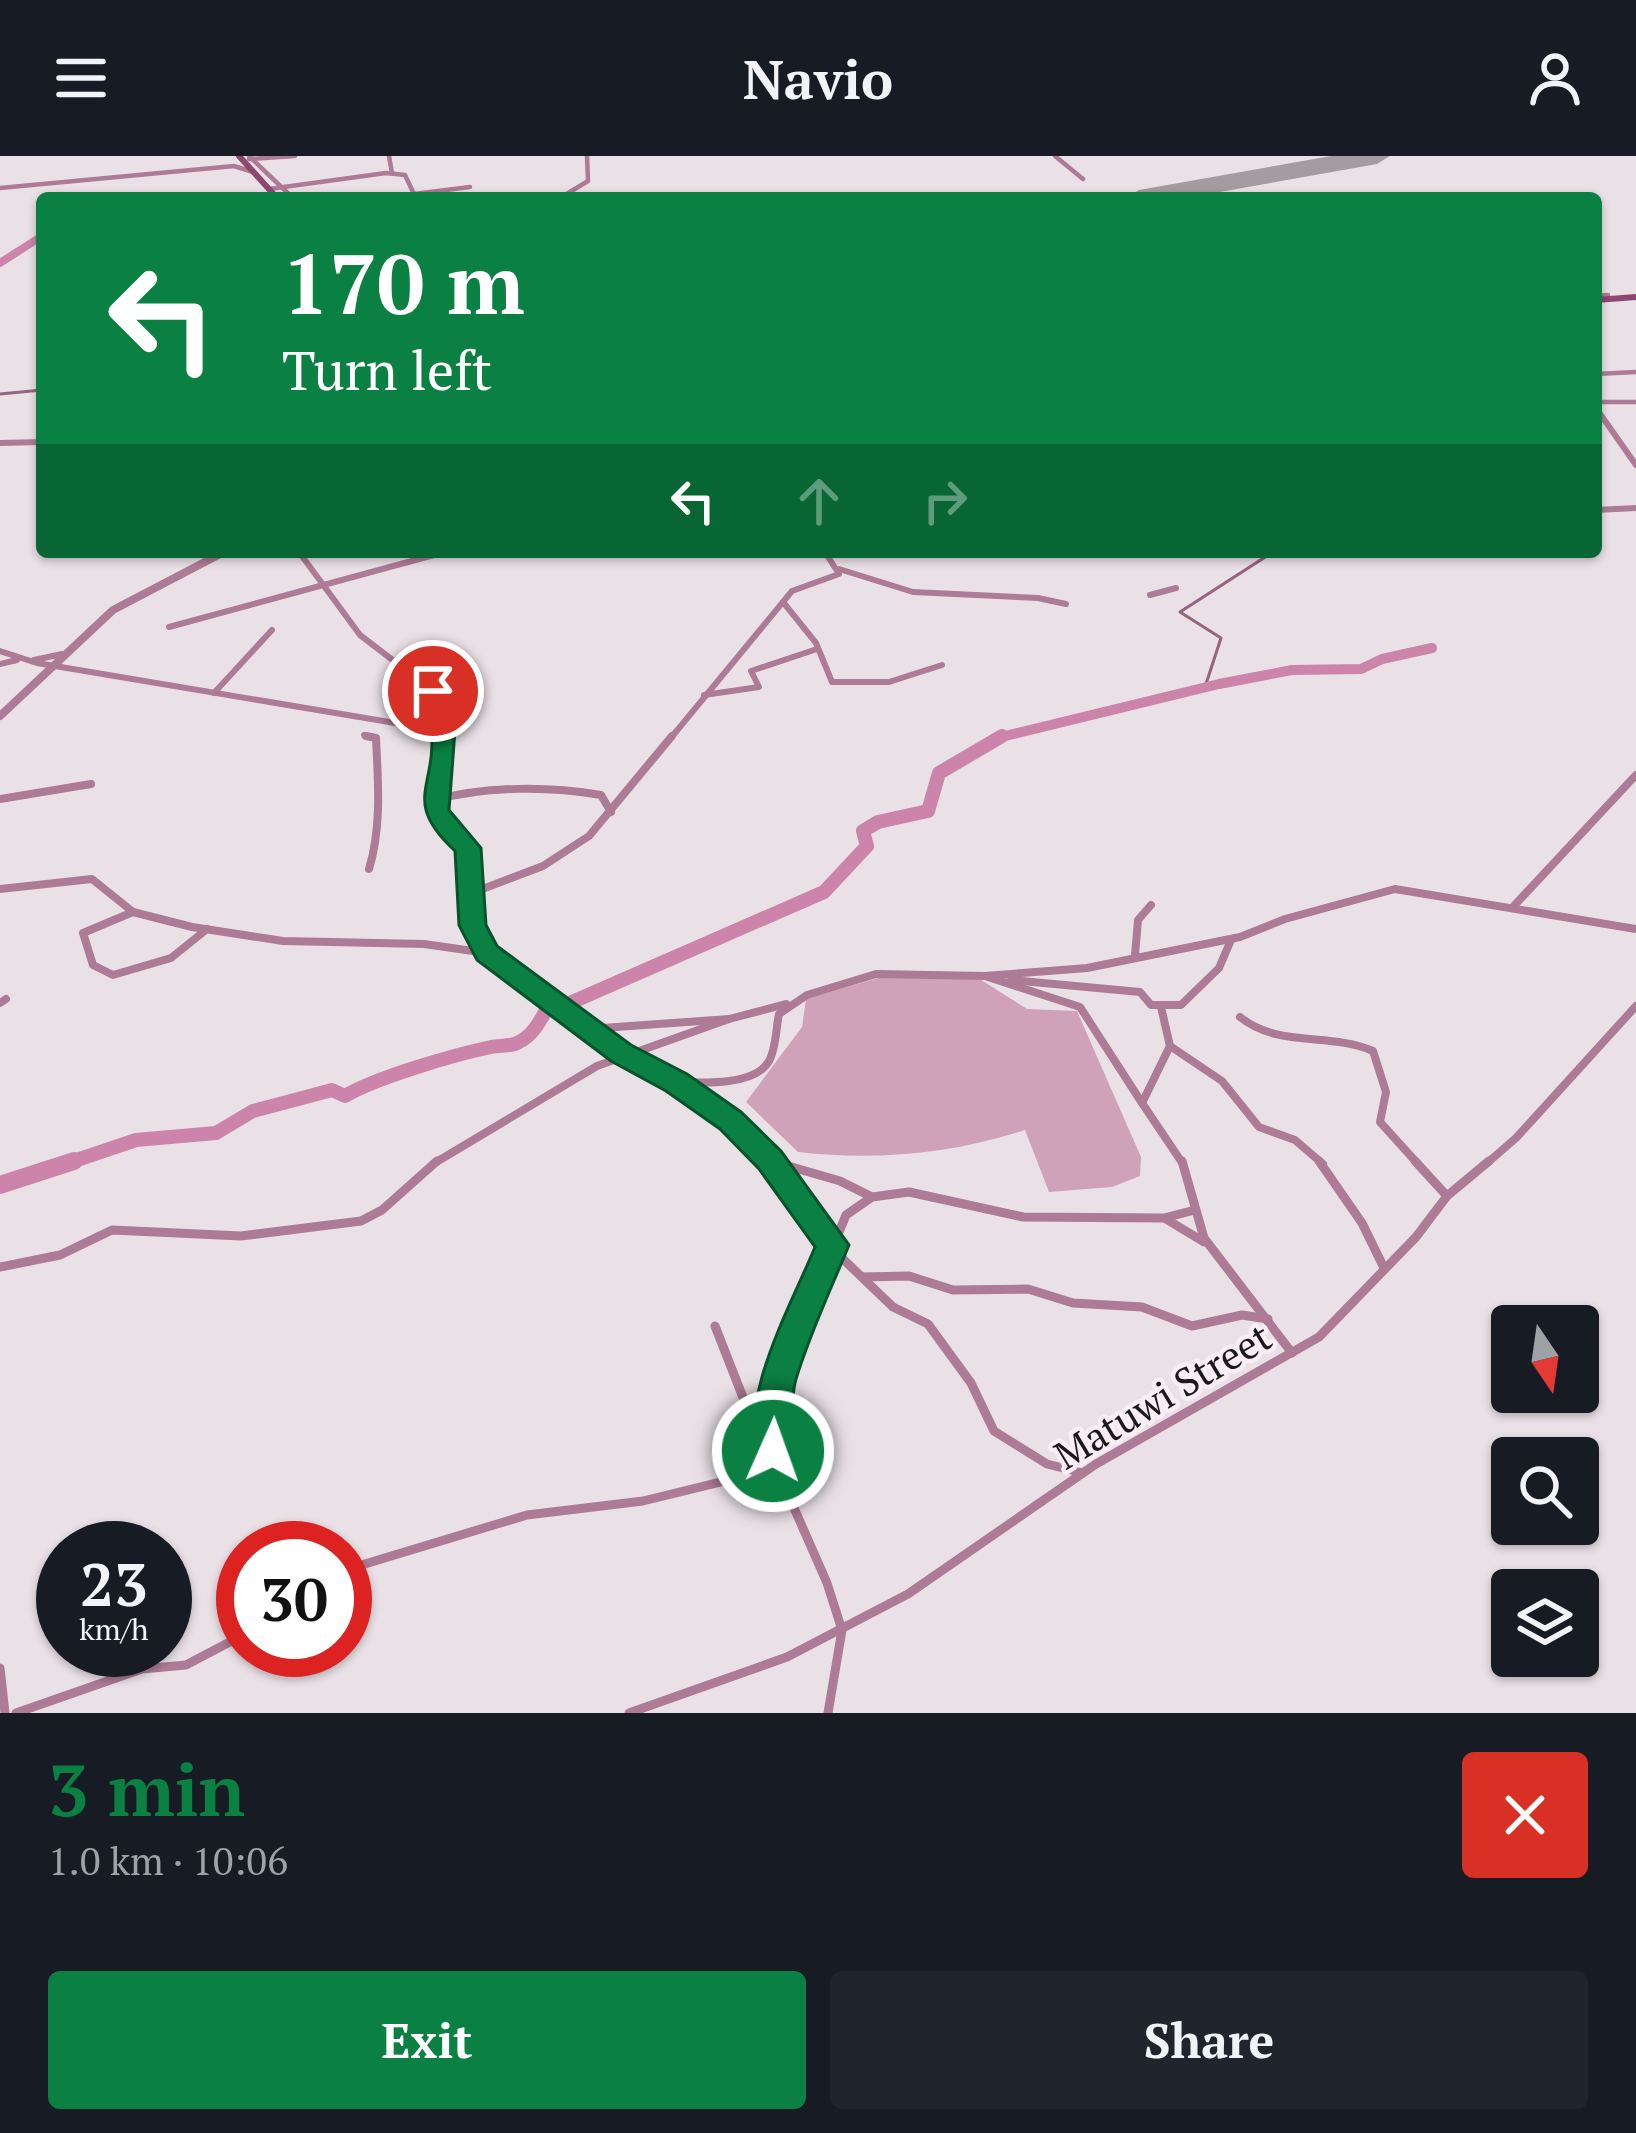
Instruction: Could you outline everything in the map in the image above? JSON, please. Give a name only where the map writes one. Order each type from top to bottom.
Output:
[{"type":"main road","points":[[244,160],[269,190]]},
{"type":"main road","points":[[1602,298],[1636,297]]},
{"type":"street","points":[[0,188],[295,156]]},
{"type":"street","points":[[389,156],[392,173]]},
{"type":"street","points":[[570,192],[588,181],[587,156]]},
{"type":"street","points":[[1055,156],[1082,179]]},
{"type":"street","points":[[244,160],[285,192]]},
{"type":"street","points":[[269,190],[392,173],[405,175],[413,192]]},
{"type":"street","points":[[430,192],[470,187]]},
{"type":"street","points":[[1602,296],[1608,295]]},
{"type":"street","points":[[1602,374],[1636,372]]},
{"type":"street","points":[[1602,405],[1636,402]]},
{"type":"street","points":[[1602,414],[1636,465]]},
{"type":"street","points":[[0,443],[36,442]]},
{"type":"street","points":[[1602,510],[1636,508]]},
{"type":"street","points":[[0,716],[51,664],[122,604],[212,558]]},
{"type":"street","points":[[303,558],[366,641],[428,685],[437,700],[443,730],[435,800],[442,823],[468,848],[472,925],[487,953],[629,1058],[676,1082],[730,1120],[770,1160],[832,1245],[862,1277],[893,1306],[928,1324],[971,1383],[988,1423],[1005,1441],[1047,1464],[1083,1473]]},
{"type":"street","points":[[169,627],[423,558]]},
{"type":"street","points":[[826,558],[838,568],[886,586],[984,598],[1043,596],[1066,604]]},
{"type":"street","points":[[472,893],[561,856],[611,812],[783,602],[799,585],[834,577],[838,568]]},
{"type":"street","points":[[1150,595],[1176,588]]},
{"type":"street","points":[[783,602],[808,630],[830,680],[837,683],[895,681],[942,665]]},
{"type":"street","points":[[214,693],[272,630]]},
{"type":"street","points":[[704,695],[759,687],[752,671],[817,650]]},
{"type":"street","points":[[0,651],[26,660],[298,710],[443,730]]},
{"type":"street","points":[[0,664],[62,654]]},
{"type":"street","points":[[364,735],[376,738],[377,760],[369,869]]},
{"type":"street","points":[[1512,908],[1636,775]]},
{"type":"street","points":[[0,799],[91,784]]},
{"type":"street","points":[[435,800],[469,790],[508,793],[559,788],[601,796],[611,812]]},
{"type":"street","points":[[1,891],[92,880],[133,912],[207,929],[284,940],[424,944],[487,953]]},
{"type":"street","points":[[0,1267],[60,1255],[112,1229],[241,1236],[361,1221],[382,1210],[425,1169],[470,1138],[546,1100],[597,1066],[876,974],[986,976],[1080,969],[1232,938],[1395,890],[1636,929]]},
{"type":"street","points":[[1134,956],[1138,920],[1151,905]]},
{"type":"street","points":[[133,912],[83,933],[93,965],[113,976],[171,958],[207,929]]},
{"type":"street","points":[[998,980],[1126,990],[1140,992],[1150,1005],[1181,1005],[1219,968],[1232,938]]},
{"type":"street","points":[[986,976],[1080,1007],[1175,1145],[1194,1189],[1204,1242]]},
{"type":"street","points":[[676,1082],[712,1084],[760,1071],[770,1060],[776,1022],[788,1004]]},
{"type":"street","name":"Matuwi Street","points":[[629,1713],[787,1657],[842,1630],[936,1578],[1083,1473],[1292,1353],[1335,1322],[1447,1196],[1516,1138],[1636,1006]]},
{"type":"street","points":[[1142,1103],[1170,1046],[1161,1007]]},
{"type":"street","points":[[1240,1017],[1261,1032],[1340,1038],[1373,1051],[1386,1092],[1380,1122],[1447,1196]]},
{"type":"street","points":[[587,1029],[729,1019]]},
{"type":"street","points":[[1170,1046],[1222,1081],[1259,1126],[1295,1140],[1323,1164],[1362,1223],[1384,1268]]},
{"type":"street","points":[[770,1160],[840,1181],[872,1197]]},
{"type":"street","points":[[828,1713],[842,1630],[778,1468],[772,1439],[778,1380],[846,1215],[872,1197],[925,1192],[1023,1216],[1164,1218],[1195,1210]]},
{"type":"street","points":[[1164,1218],[1204,1242],[1292,1353]]},
{"type":"street","points":[[862,1277],[921,1278],[953,1290],[1028,1289],[1073,1303],[1142,1306],[1192,1326],[1242,1315],[1268,1319]]},
{"type":"street","points":[[715,1326],[744,1400],[772,1439]]},
{"type":"street","points":[[372,1562],[527,1515],[643,1502],[778,1468]]},
{"type":"street","points":[[16,1713],[142,1670],[186,1664],[216,1649]]},
{"type":"street","points":[[0,1668],[4,1713]]},
{"type":"shaded area","points":[[878,978],[978,978],[1027,1009],[1077,1011],[1141,1157],[1140,1176],[1112,1187],[1049,1192],[1025,1130],[913,1153],[798,1152],[746,1102],[802,1027],[806,999]]},
{"type":"waterway","points":[[0,263],[36,240]]},
{"type":"waterway","points":[[0,394],[36,391]]},
{"type":"waterway","points":[[1204,690],[1221,638],[1180,612],[1264,558]]},
{"type":"waterway","points":[[1000,737],[1219,684],[1292,670],[1361,669],[1382,659],[1432,648]]},
{"type":"waterway","points":[[556,1003],[563,1006],[824,892],[867,846],[863,831],[878,822],[928,811],[939,773],[1000,737]]},
{"type":"waterway","points":[[993,739],[1000,737]]},
{"type":"waterway","points":[[71,1162],[136,1140],[216,1133],[253,1111],[332,1090],[345,1096],[436,1061],[516,1044],[533,1031],[549,1005]]},
{"type":"waterway","points":[[0,1185],[71,1162]]},
{"type":"waterway","points":[[65,1164],[71,1162]]},
{"type":"runway","points":[[1173,192],[1377,156]]},
{"type":"route","points":[[433,691],[443,730],[436,810],[445,827],[468,848],[472,925],[487,953],[621,1053],[676,1082],[730,1120],[770,1160],[832,1245],[778,1380],[770,1423],[773,1451]]}]
